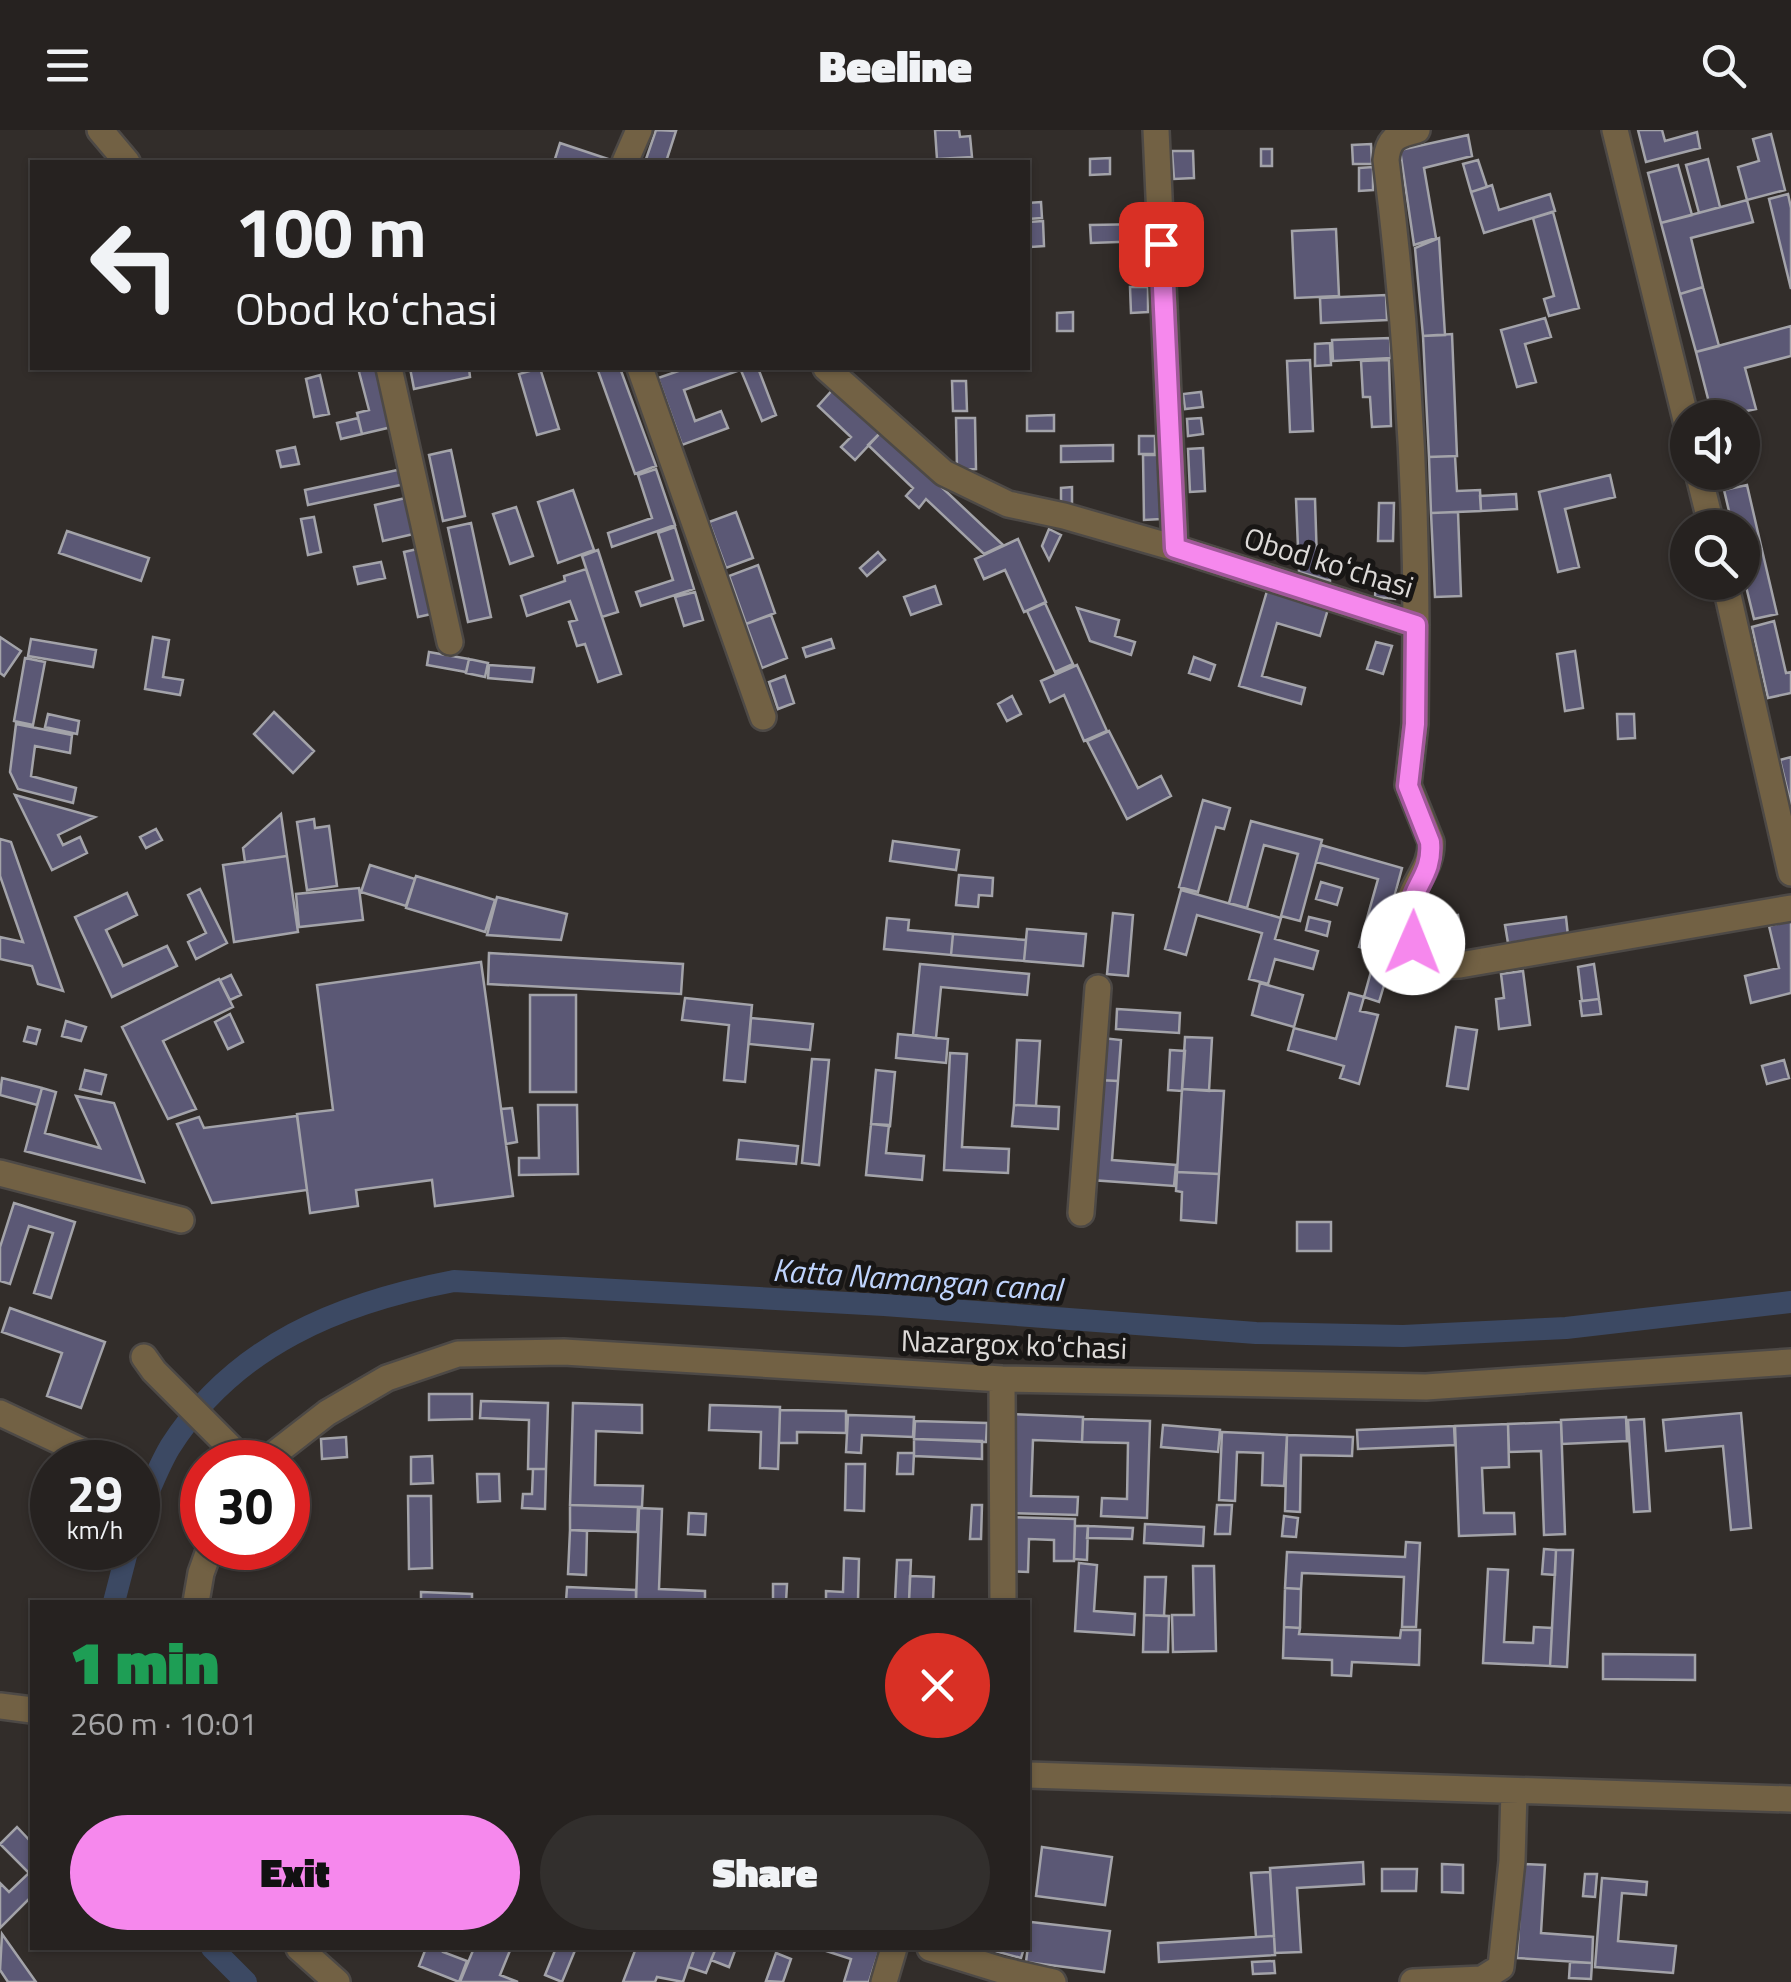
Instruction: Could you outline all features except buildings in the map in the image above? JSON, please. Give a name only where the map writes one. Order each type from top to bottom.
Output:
[{"type":"street","points":[[100,130],[125,160]]},
{"type":"street","points":[[627,160],[639,130]]},
{"type":"street","points":[[1156,130],[1175,548]]},
{"type":"street","name":"Obod koʻchasi","points":[[828,370],[944,474],[1008,504],[1175,548],[1416,625],[1416,512],[1401,281],[1386,160],[1387,146],[1397,134],[1416,130]]},
{"type":"street","points":[[1615,130],[1681,400]]},
{"type":"street","points":[[389,370],[450,642]]},
{"type":"street","points":[[641,370],[763,717]]},
{"type":"street","points":[[1729,600],[1791,874]]},
{"type":"street","points":[[1416,625],[1415,724],[1408,786],[1431,852],[1430,864],[1408,910],[1413,943],[1422,956],[1434,965],[1460,965],[1791,908]]},
{"type":"street","points":[[1082,1213],[1098,988]]},
{"type":"street","points":[[0,1173],[181,1220]]},
{"type":"street","name":"Nazargox koʻchasi","points":[[291,1440],[326,1413],[387,1378],[458,1354],[564,1352],[1002,1379],[1426,1387],[1790,1366]]},
{"type":"street","points":[[149,1364],[224,1440]]},
{"type":"street","points":[[1002,1379],[1003,1600]]},
{"type":"street","points":[[0,1413],[57,1440]]},
{"type":"street","points":[[196,1600],[201,1570]]},
{"type":"street","points":[[0,1706],[30,1710]]},
{"type":"street","points":[[1030,1776],[1791,1800]]},
{"type":"street","points":[[1413,1982],[1482,1980],[1501,1967],[1512,1861],[1514,1791]]},
{"type":"street","points":[[301,1950],[338,1982]]},
{"type":"street","points":[[884,1982],[893,1950]]},
{"type":"street","points":[[937,1950],[1053,1982]]},
{"type":"waterway","name":"Katta Namangan canal","points":[[160,1466],[196,1411],[258,1355],[331,1316],[411,1290],[454,1281],[884,1305],[1256,1333],[1403,1336],[1566,1328],[1791,1302]]},
{"type":"waterway","name":"Katta Namangan canal","points":[[115,1600],[122,1570]]},
{"type":"waterway","name":"Katta Namangan canal","points":[[214,1950],[246,1982]]},
{"type":"route","points":[[1161,244],[1175,548],[1416,625],[1415,724],[1408,786],[1431,852],[1430,864],[1408,910],[1413,943]]}]
